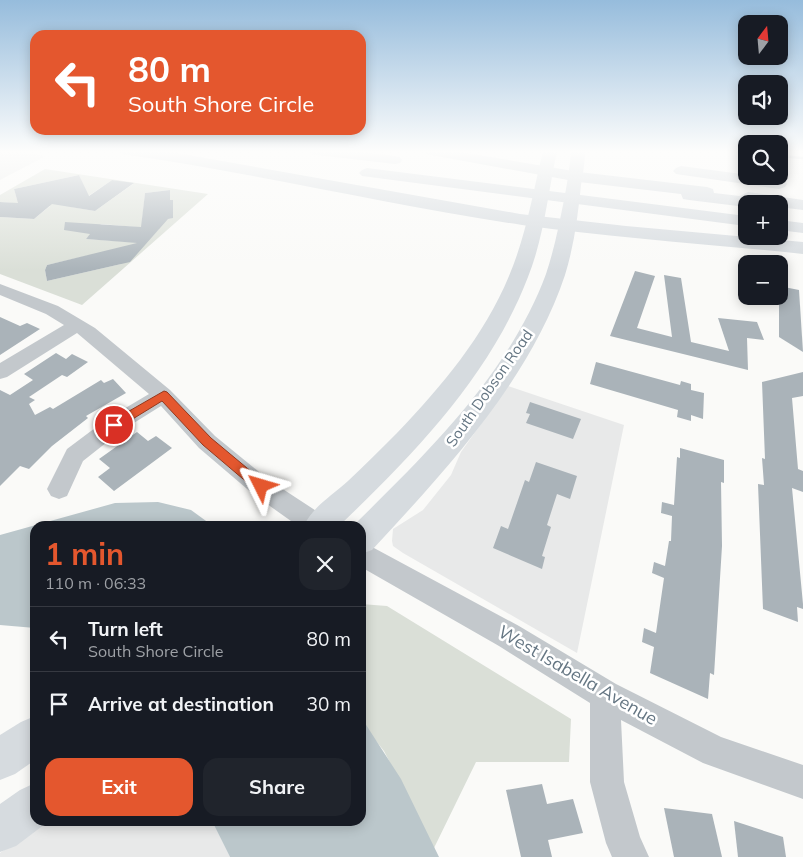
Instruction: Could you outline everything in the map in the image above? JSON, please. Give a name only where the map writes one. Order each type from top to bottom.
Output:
[{"type":"highway","points":[[389,191],[569,219],[803,248]]},
{"type":"highway","points":[[512,191],[738,220]]},
{"type":"highway","points":[[671,191],[738,200]]},
{"type":"highway","points":[[687,191],[803,207]]},
{"type":"highway","points":[[788,206],[803,207]]},
{"type":"highway","points":[[788,226],[803,228]]},
{"type":"main road","name":"South Dobson Road","points":[[324,521],[397,450],[431,413],[475,358],[518,278],[525,259],[535,214],[538,191]]},
{"type":"main road","name":"South Dobson Road","points":[[366,535],[443,453],[506,367],[532,326],[551,286],[575,191]]},
{"type":"main road","points":[[0,759],[30,739]]},
{"type":"main road","points":[[0,830],[30,809]]},
{"type":"street","points":[[0,289],[52,310],[89,332],[164,395],[207,442],[261,486],[312,521]]},
{"type":"street","points":[[0,372],[77,325]]},
{"type":"street","points":[[59,489],[75,455],[114,425],[164,395]]},
{"type":"street","name":"West Isabella Avenue","points":[[366,556],[509,636],[605,695],[715,751],[803,782]]},
{"type":"street","points":[[605,695],[607,782],[624,843],[631,857]]},
{"type":"shaded area","points":[[7,191],[15,191],[17,199],[55,191],[96,191],[72,207],[95,211],[123,191],[162,191],[145,193],[142,222],[172,218],[173,200],[170,200],[170,191],[208,194],[82,305],[0,274],[0,217],[34,219],[50,206],[0,202],[0,195]],"holes":[[[101,224],[159,229],[146,243],[86,239]],[[90,255],[121,264],[47,281],[45,270],[47,265]]]},
{"type":"shaded area","points":[[508,386],[624,425],[577,653],[393,546],[393,529],[423,510],[451,475],[461,452]]},
{"type":"shaded area","points":[[158,502],[191,510],[206,521],[50,521],[115,503]]},
{"type":"shaded area","points":[[30,527],[30,628],[0,625],[0,535]]},
{"type":"shaded area","points":[[366,604],[387,606],[571,719],[569,762],[476,762],[434,848],[384,751],[366,728]]},
{"type":"shaded area","points":[[366,725],[401,779],[439,857],[230,857],[214,826],[366,826]]},
{"type":"shaded area","points":[[37,826],[214,826],[230,857],[0,857],[0,853]]},
{"type":"building","points":[[15,191],[87,191],[89,196],[96,191],[123,191],[95,211],[52,204],[34,219],[0,217],[0,202],[18,203]]},
{"type":"building","points":[[170,191],[170,200],[173,200],[173,218],[168,219],[130,262],[47,281],[45,270],[47,265],[137,243],[86,239],[90,234],[64,230],[65,222],[141,227],[145,193]]},
{"type":"building","points":[[635,271],[655,276],[637,328],[672,337],[664,275],[681,278],[691,342],[729,351],[718,318],[757,322],[764,340],[747,338],[748,370],[610,336]]},
{"type":"building","points":[[788,288],[799,290],[803,352],[779,337],[779,305],[788,305]]},
{"type":"building","points":[[0,317],[20,326],[27,323],[40,329],[0,355]]},
{"type":"building","points":[[56,353],[66,359],[72,354],[88,362],[67,377],[62,375],[29,397],[35,400],[29,404],[35,415],[50,407],[53,409],[101,380],[104,383],[113,379],[126,393],[86,416],[88,418],[52,446],[29,469],[20,466],[0,486],[0,390],[10,395],[33,380],[24,374]]},
{"type":"building","points":[[596,362],[680,385],[681,381],[691,384],[691,390],[704,393],[703,419],[691,415],[691,421],[677,417],[678,410],[590,384]]},
{"type":"building","points":[[803,372],[803,396],[792,398],[798,469],[803,471],[803,492],[792,488],[803,604],[803,609],[797,607],[798,622],[763,609],[758,484],[764,485],[762,458],[765,459],[762,382]]},
{"type":"building","points":[[530,402],[581,419],[573,439],[526,423],[530,414],[526,413]]},
{"type":"building","points":[[137,432],[148,441],[156,436],[172,448],[114,491],[98,477],[110,468],[99,459]]},
{"type":"building","points":[[680,448],[724,460],[724,483],[721,482],[722,546],[714,675],[710,673],[708,699],[650,673],[654,647],[642,642],[644,628],[656,633],[664,578],[652,573],[654,562],[665,566],[669,541],[671,541],[672,516],[661,513],[662,502],[674,505],[677,457],[680,458]]},
{"type":"building","points":[[536,462],[577,476],[570,499],[557,494],[547,525],[551,527],[542,556],[545,557],[542,569],[493,548],[501,526],[508,529],[525,480],[529,482]]},
{"type":"building","points":[[542,784],[547,804],[573,799],[583,833],[548,840],[552,857],[521,857],[506,790]]},
{"type":"building","points":[[664,808],[712,814],[722,857],[674,857]]},
{"type":"building","points":[[734,821],[783,837],[786,857],[738,857]]},
{"type":"route","points":[[114,425],[164,395],[207,442],[261,486]]}]
